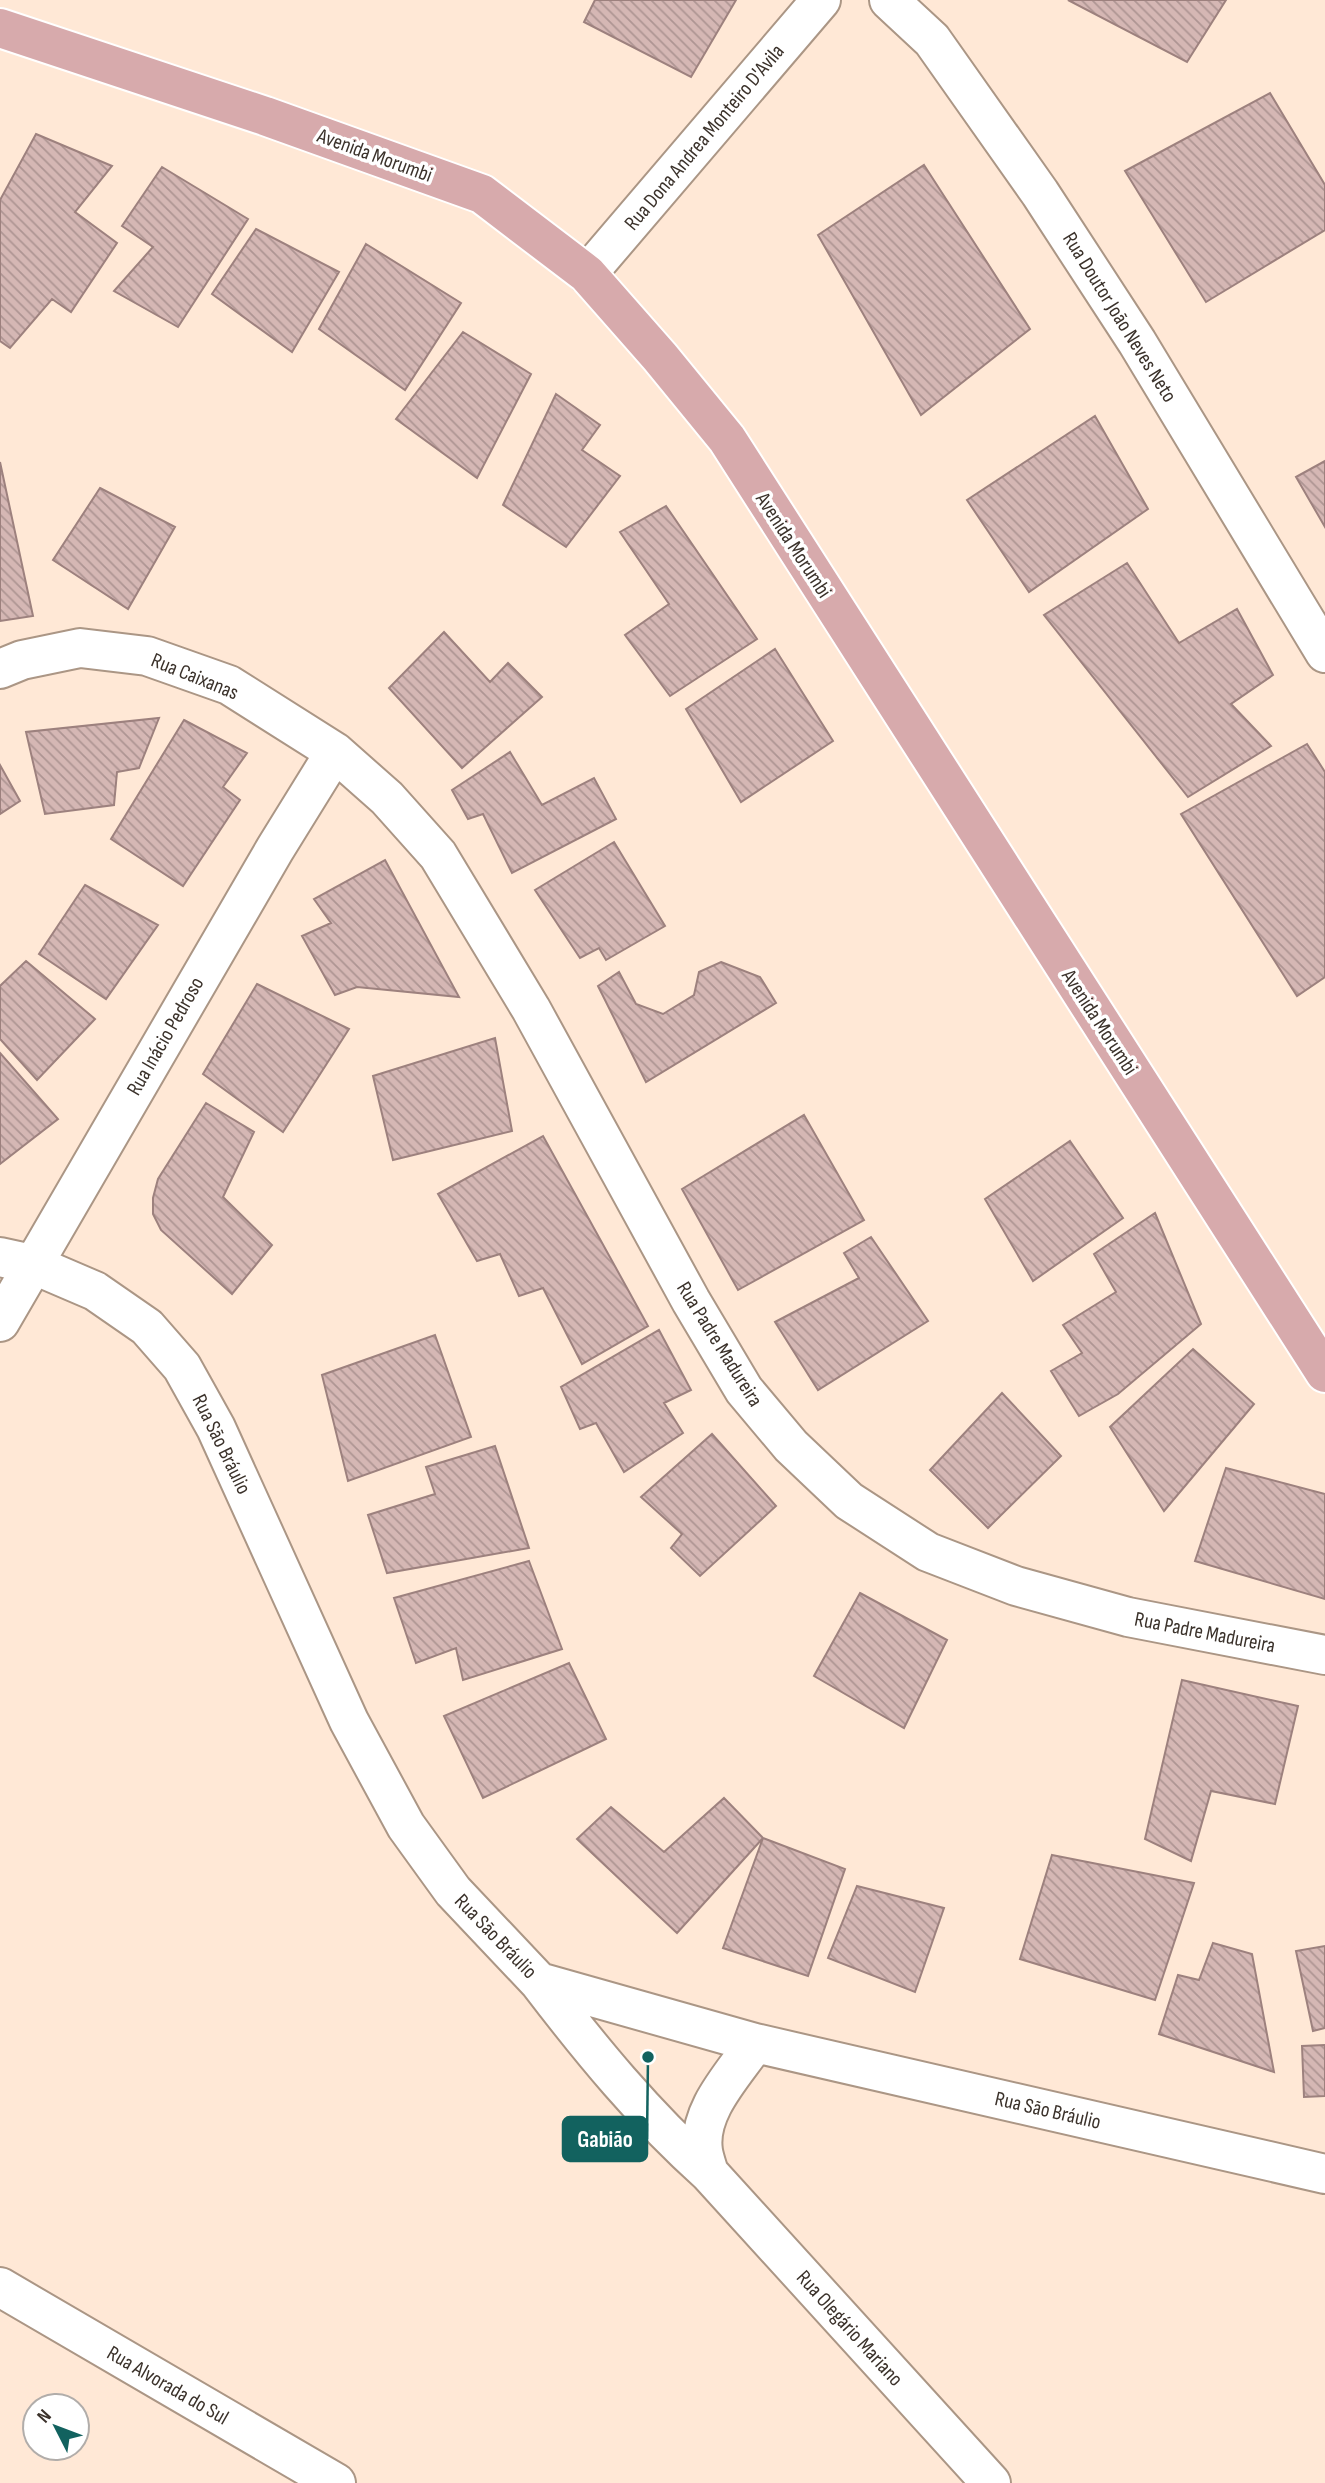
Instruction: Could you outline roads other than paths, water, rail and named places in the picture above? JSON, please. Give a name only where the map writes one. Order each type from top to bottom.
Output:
[{"type":"main road","name":"Avenida Morumbi","points":[[0,28],[265,116],[482,194],[587,274],[727,439],[1325,1373]]},
{"type":"street","name":"Rua Dona Andrea Monteiro D'Avila","points":[[587,274],[821,0]]},
{"type":"street","name":"Rua Doutor João Neves Neto","points":[[889,0],[932,40],[1040,193],[1137,342],[1325,653]]},
{"type":"street","name":"Rua Caixanas","points":[[0,669],[22,660],[80,648],[147,656],[229,685],[335,752]]},
{"type":"street","name":"Rua Inácio Pedroso","points":[[0,1322],[16,1260],[335,752]]},
{"type":"street","name":"Rua Padre Madureira","points":[[335,752],[387,798],[438,855],[531,1009],[691,1301],[744,1390],[791,1446],[849,1501],[928,1552],[1016,1586],[1128,1617],[1325,1655]]},
{"type":"street","name":"Rua São Bráulio","points":[[16,1260],[95,1290],[148,1326],[182,1367],[222,1440],[349,1721],[406,1826],[453,1891],[539,1982],[755,2043],[1325,2174]]},
{"type":"street","name":"Rua Olegário Mariano","points":[[539,1982],[585,2042],[628,2091],[676,2143],[709,2173],[991,2483]]},
{"type":"street","points":[[709,2173],[702,2151],[704,2130],[712,2106],[755,2043]]},
{"type":"street","name":"Rua Alvorada do Sul","points":[[0,2287],[336,2483]]},
{"type":"place","name":"Gabião","points":[[648,2057]]}]
